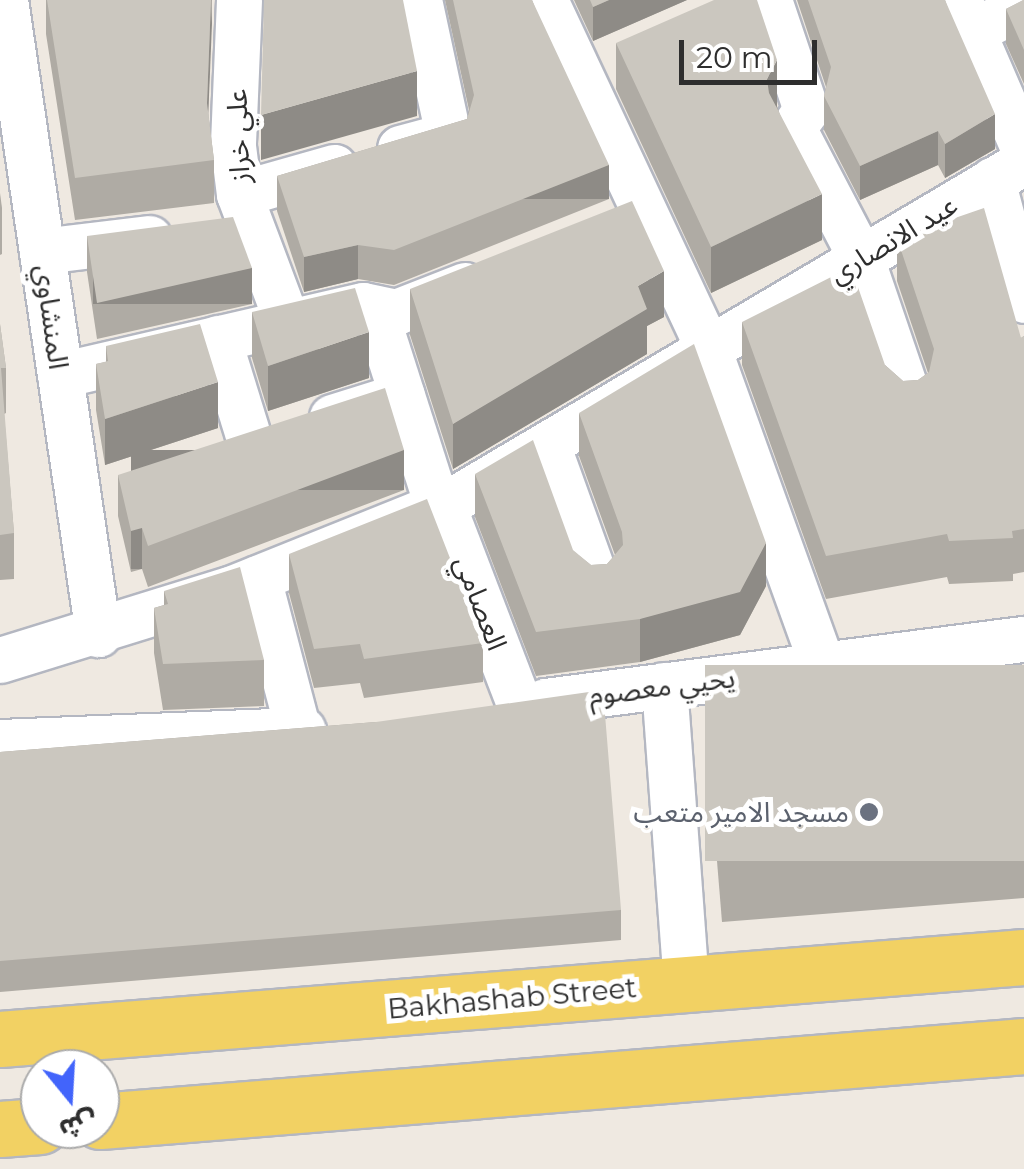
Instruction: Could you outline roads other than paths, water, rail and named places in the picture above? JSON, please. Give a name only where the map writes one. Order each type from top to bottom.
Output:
[{"type":"main road","name":"Bakhashab Street","points":[[0,1039],[1024,957]]},
{"type":"main road","points":[[120,1119],[1024,1046]]},
{"type":"street","name":"المنشاوي","points":[[5,0],[60,374],[97,494],[98,634]]},
{"type":"street","name":"علي خراز","points":[[239,0],[233,146],[247,209],[287,322]]},
{"type":"street","points":[[42,251],[247,209],[448,134],[419,0]]},
{"type":"street","points":[[545,0],[597,68],[626,221],[708,348],[822,665]]},
{"type":"street","points":[[747,3],[806,110],[793,128],[861,258],[909,399]]},
{"type":"street","points":[[1024,6],[965,15],[1014,164],[1024,300]]},
{"type":"street","name":"عيد الانصاري","points":[[0,660],[98,634],[258,578],[440,504],[548,446],[1014,164]]},
{"type":"street","points":[[60,374],[287,322],[374,308],[396,312],[502,270]]},
{"type":"street","name":"العصامي","points":[[374,308],[440,504],[501,706]]},
{"type":"street","points":[[218,338],[250,442]]},
{"type":"street","points":[[203,457],[402,396]]},
{"type":"street","points":[[548,446],[597,583]]},
{"type":"street","points":[[0,742],[318,729],[258,578]]},
{"type":"street","name":"يحيي معصوم","points":[[501,706],[1024,640]]},
{"type":"street","points":[[664,686],[686,984]]},
{"type":"place","name":"مسجد الامير متعب","points":[[869,812]]}]
